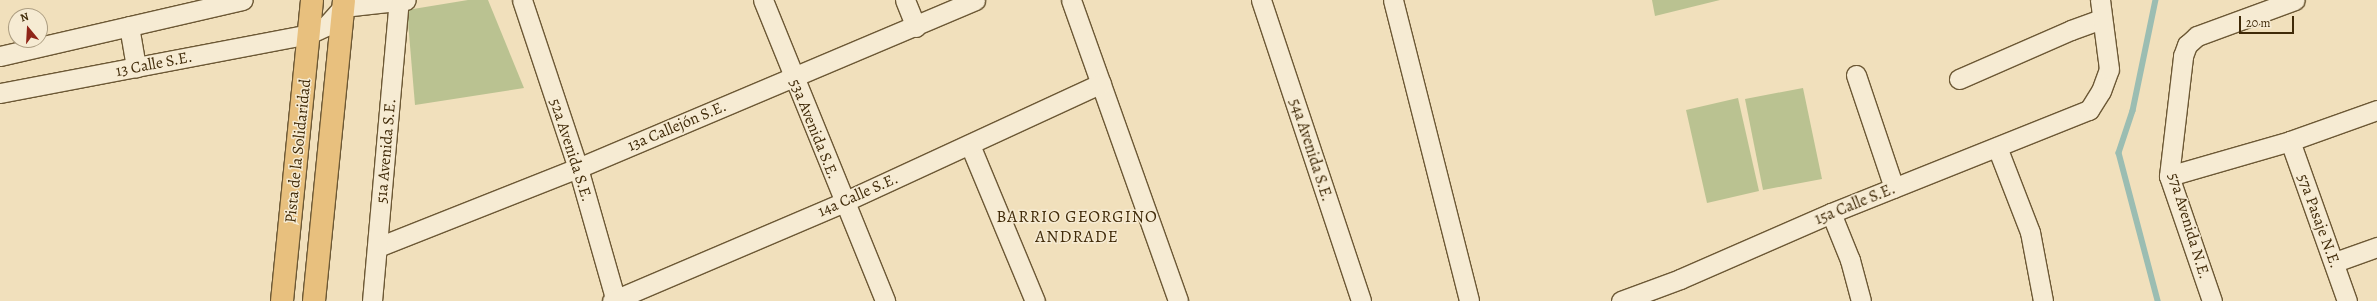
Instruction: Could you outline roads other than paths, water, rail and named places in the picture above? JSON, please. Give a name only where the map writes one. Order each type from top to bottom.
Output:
[{"type":"main road","name":"Pista de la Solidaridad","points":[[282,301],[312,0]]},
{"type":"main road","name":"Pista de la Solidaridad","points":[[314,301],[341,2]]},
{"type":"street","points":[[0,56],[243,0]]},
{"type":"street","points":[[341,2],[403,0]]},
{"type":"street","name":"51a Avenida S.E.","points":[[372,301],[403,0]]},
{"type":"street","name":"52a Avenida S.E.","points":[[522,0],[578,168],[615,300]]},
{"type":"street","name":"53a Avenida S.E.","points":[[763,0],[885,301]]},
{"type":"street","points":[[905,0],[916,27]]},
{"type":"street","name":"13a Callejón S.E.","points":[[378,247],[578,168],[793,77],[916,27],[975,0]]},
{"type":"street","points":[[1071,0],[1178,301]]},
{"type":"street","name":"54a Avenida S.E.","points":[[1261,0],[1361,301]]},
{"type":"street","points":[[1393,0],[1469,301]]},
{"type":"street","points":[[1959,79],[2064,32],[2102,19],[2100,0]]},
{"type":"street","points":[[2260,6],[2295,0]]},
{"type":"street","name":"13 Calle S.E.","points":[[0,93],[309,34],[326,26],[341,2]]},
{"type":"street","name":"57a Avenida N.E.","points":[[2212,301],[2169,176],[2183,56],[2188,45],[2196,36],[2260,6]]},
{"type":"street","name":"15a Calle S.E.","points":[[1622,301],[1680,279],[1831,213],[2089,110],[2101,90],[2109,69],[2102,19]]},
{"type":"street","points":[[129,26],[136,67]]},
{"type":"street","points":[[1856,75],[1894,188]]},
{"type":"street","name":"14a Calle S.E.","points":[[615,300],[844,202],[970,146],[1101,83]]},
{"type":"street","points":[[2169,176],[2290,141],[2377,110]]},
{"type":"street","name":"57a Pasaje N.E.","points":[[2290,141],[2348,301]]},
{"type":"street","points":[[970,146],[1036,301]]},
{"type":"street","points":[[1997,147],[2030,232],[2043,301]]},
{"type":"street","points":[[1831,213],[1850,260],[1861,301]]},
{"type":"street","points":[[2335,262],[2377,247]]},
{"type":"waterway","points":[[2156,0],[2133,111],[2119,153],[2158,301]]},
{"type":"district","name":"BARRIO GEORGINO ANDRADE","points":[[1077,227]]}]
